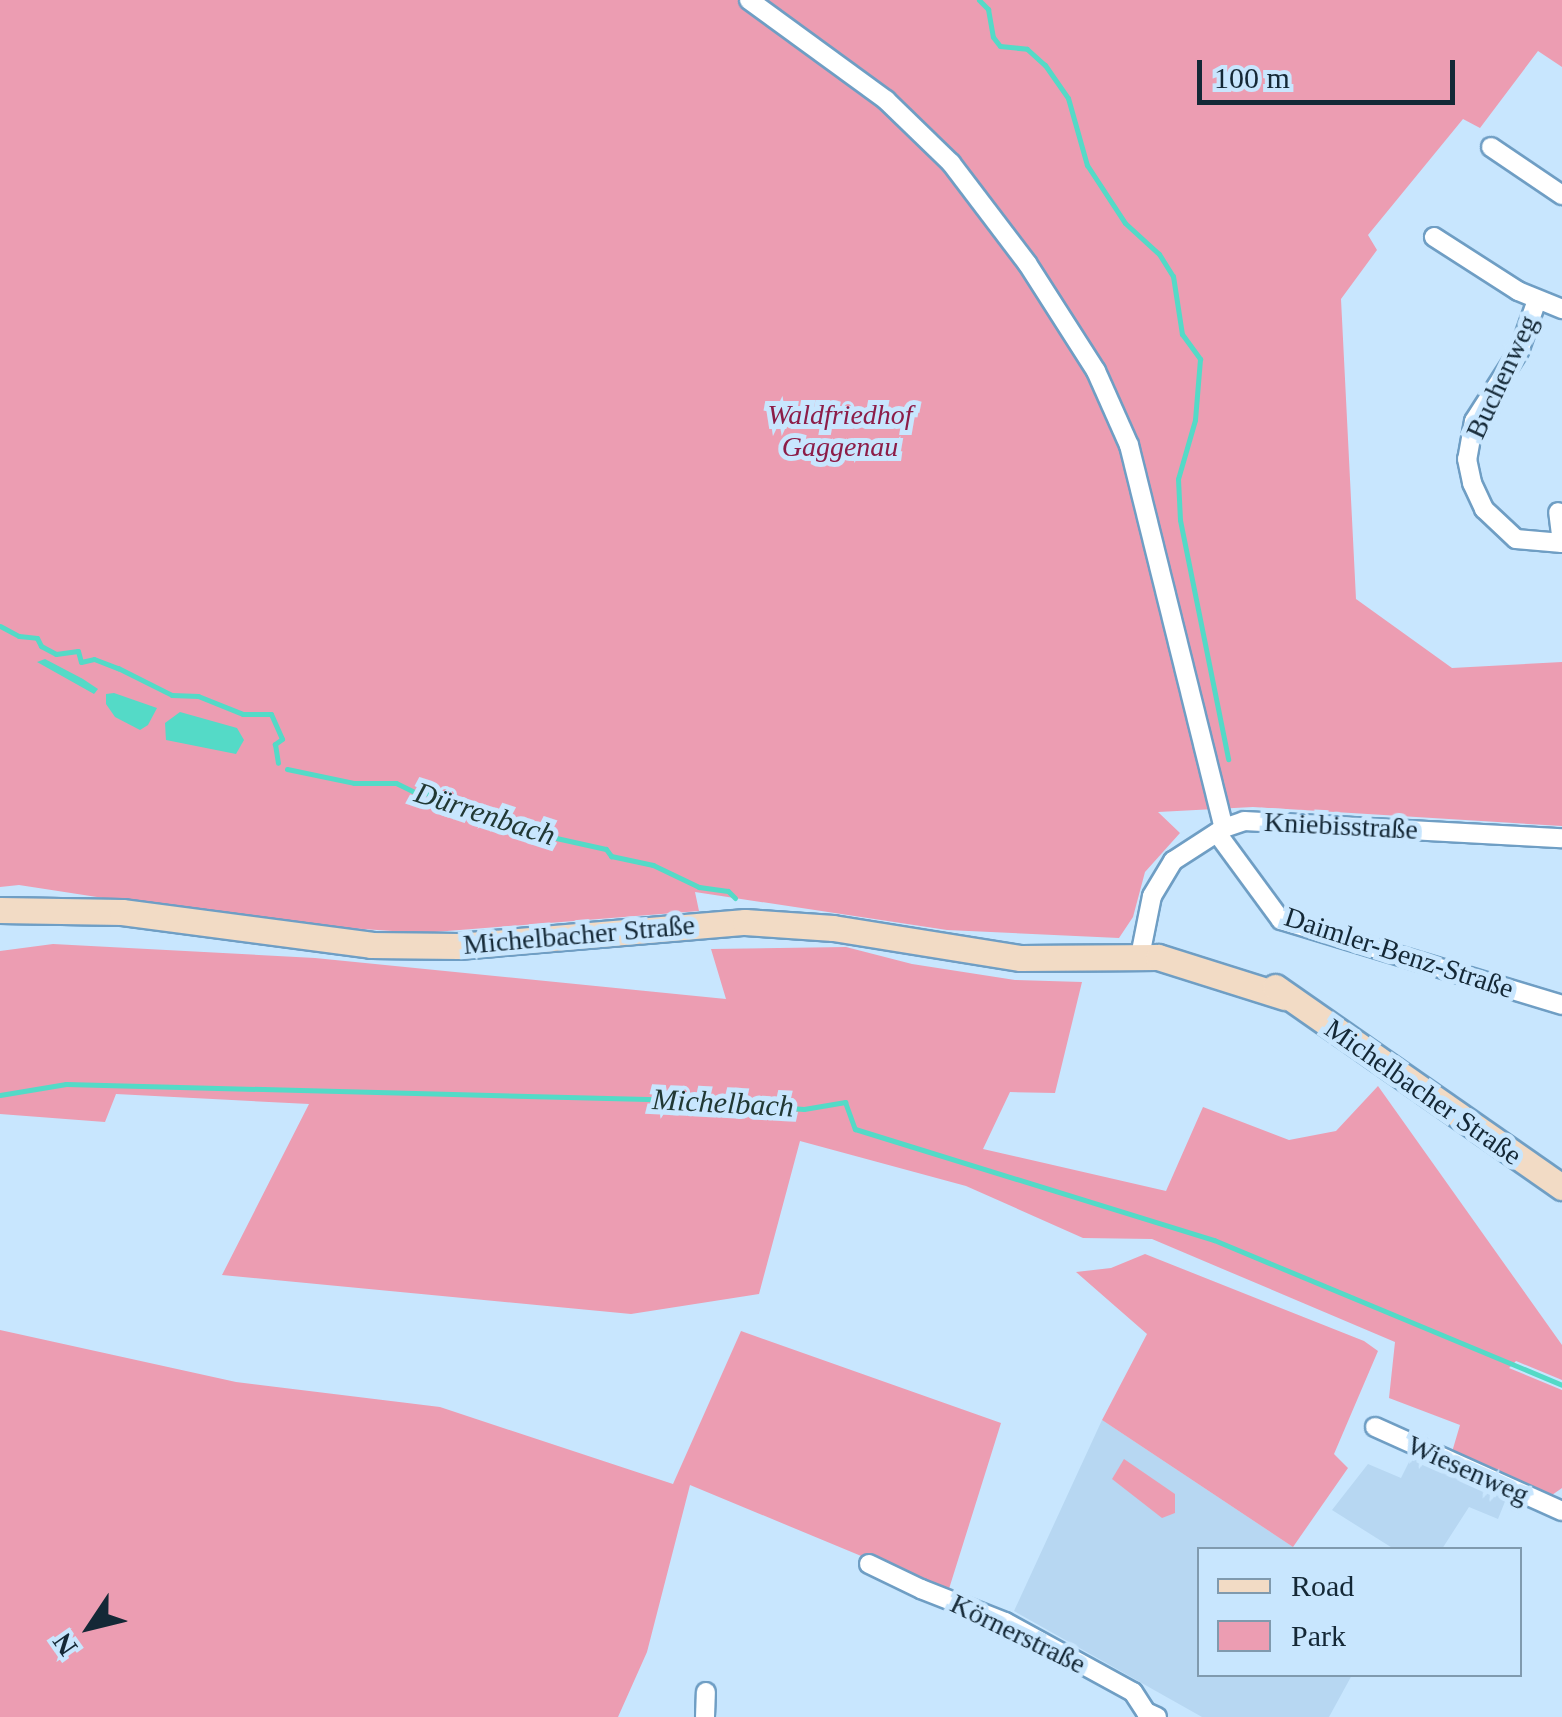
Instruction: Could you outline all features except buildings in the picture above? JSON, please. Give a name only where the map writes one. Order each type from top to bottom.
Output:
[{"type":"main road","name":"Michelbacher Straße","points":[[0,910],[122,912],[371,944],[458,946],[745,922],[833,928],[1021,958],[1149,957],[1179,950],[1226,960],[1264,974],[1285,997],[1562,1187]]},
{"type":"street","points":[[749,0],[886,100],[951,163],[1027,262],[1096,370],[1129,445],[1221,830]]},
{"type":"street","points":[[1491,146],[1562,195]]},
{"type":"street","points":[[1434,237],[1537,300],[1562,310]]},
{"type":"street","name":"Buchenweg","points":[[1537,300],[1518,351],[1474,422],[1467,459],[1484,509],[1516,538],[1562,543],[1558,512]]},
{"type":"street","name":"Kniebisstraße","points":[[1149,957],[1152,896],[1164,875],[1188,849],[1221,830],[1269,820],[1562,838]]},
{"type":"street","name":"Daimler-Benz-Straße","points":[[1221,830],[1281,920],[1562,1006]]},
{"type":"street","name":"Wiesenweg","points":[[1375,1428],[1562,1511]]},
{"type":"street","name":"Körnerstraße","points":[[869,1564],[920,1590],[1005,1622],[1133,1692],[1146,1712],[1157,1717]]},
{"type":"street","points":[[706,1692],[706,1717]]},
{"type":"shaded area","points":[[45,659],[98,689],[94,694],[37,662]]},
{"type":"shaded area","points":[[114,693],[157,708],[148,725],[140,730],[115,717],[106,704],[106,694]]},
{"type":"shaded area","points":[[180,712],[237,728],[244,740],[236,754],[166,740],[165,723]]},
{"type":"shaded area","points":[[1102,1420],[1293,1547],[1197,1547],[1197,1677],[1351,1677],[1329,1717],[1202,1717],[1014,1611]]},
{"type":"shaded area","points":[[1411,1458],[1506,1499],[1498,1519],[1469,1507],[1443,1547],[1391,1547],[1332,1510],[1368,1464],[1401,1478]]},
{"type":"green space","name":"Waldfriedhof Gaggenau","points":[[0,0],[1562,0],[1562,67],[1538,51],[1480,128],[1463,119],[1368,235],[1377,250],[1341,299],[1356,599],[1452,668],[1562,662],[1562,826],[1253,807],[1158,812],[1180,833],[1145,872],[1133,917],[1119,938],[947,930],[695,892],[699,911],[422,933],[259,922],[19,885],[0,887]]},
{"type":"green space","points":[[53,944],[315,958],[726,999],[711,949],[846,947],[912,964],[1015,980],[1082,982],[1055,1093],[1010,1092],[983,1149],[1166,1191],[1203,1107],[1289,1140],[1336,1131],[1378,1086],[1562,1345],[1562,1380],[1516,1361],[1509,1368],[1562,1390],[1562,1488],[1552,1495],[1452,1452],[1460,1425],[1389,1398],[1395,1342],[1152,1239],[1083,1238],[966,1186],[800,1141],[759,1294],[631,1314],[222,1275],[309,1104],[116,1094],[105,1122],[0,1114],[0,951]]},
{"type":"green space","points":[[1145,1254],[1364,1341],[1378,1351],[1334,1454],[1348,1468],[1293,1547],[1102,1420],[1147,1334],[1076,1272],[1111,1268]]},
{"type":"green space","points":[[0,1330],[236,1382],[440,1407],[673,1484],[741,1331],[1001,1423],[948,1592],[690,1485],[647,1652],[618,1717],[0,1717]]},
{"type":"green space","points":[[1124,1459],[1175,1494],[1175,1513],[1162,1518],[1112,1479]]},
{"type":"waterway","points":[[979,0],[988,9],[993,37],[1000,46],[1027,49],[1045,65],[1068,98],[1087,165],[1125,223],[1159,254],[1173,276],[1182,334],[1200,359],[1195,420],[1178,479],[1180,520],[1228,759]]},
{"type":"waterway","name":"Dürrenbach","points":[[0,626],[19,636],[37,638],[41,646],[56,654],[78,651],[81,662],[94,659],[172,695],[198,696],[243,714],[271,714],[282,739],[275,744],[278,763]]},
{"type":"waterway","name":"Dürrenbach","points":[[287,769],[354,783],[396,783],[419,794],[437,793],[478,813],[493,811],[511,828],[606,849],[611,856],[653,865],[699,887],[728,891],[735,898]]},
{"type":"waterway","name":"Michelbach","points":[[0,1095],[66,1084],[687,1100],[804,1109],[845,1102],[855,1129],[1214,1240],[1562,1385]]}]
